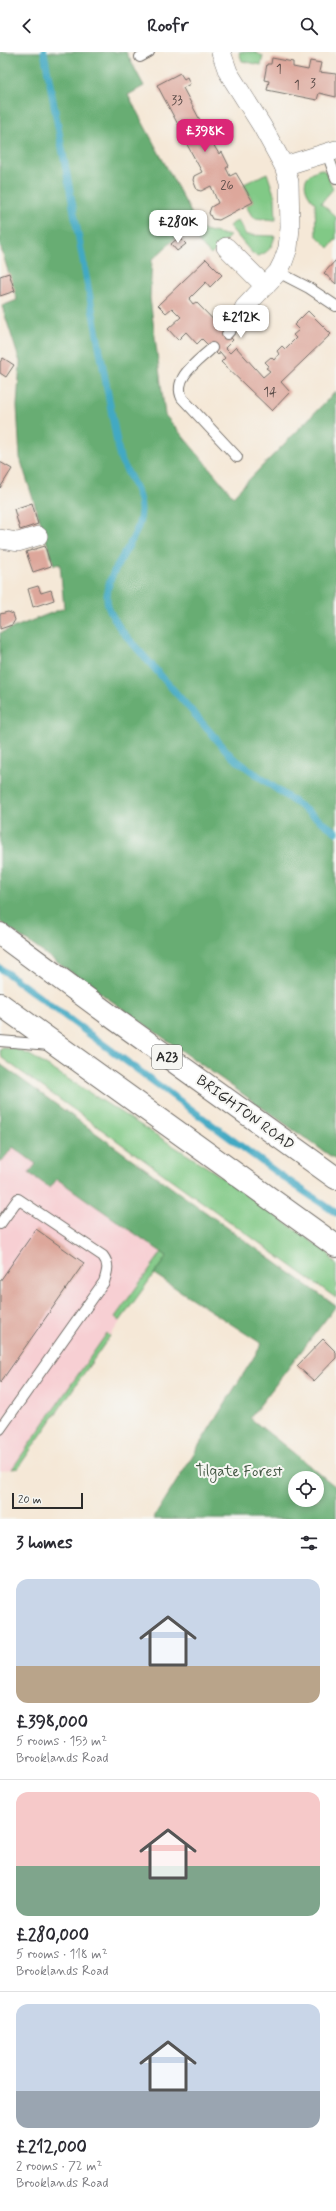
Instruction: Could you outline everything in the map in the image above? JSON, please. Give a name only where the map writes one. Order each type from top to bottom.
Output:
[{"type":"main road","name":"BRIGHTON ROAD","points":[[0,934],[114,1020],[336,1178]]},
{"type":"main road","points":[[0,1004],[336,1246]]},
{"type":"street","points":[[221,52],[228,72],[262,126],[284,166],[289,182],[290,228],[288,248],[278,272],[244,308]]},
{"type":"street","points":[[284,166],[331,152]]},
{"type":"street","points":[[226,247],[265,286]]},
{"type":"street","points":[[0,538],[18,542],[38,536]]},
{"type":"lane","points":[[140,57],[150,52]]},
{"type":"lane","points":[[331,152],[336,178]]},
{"type":"lane","points":[[278,272],[309,288],[336,306]]},
{"type":"lane","points":[[227,334],[242,317],[244,308]]},
{"type":"lane","points":[[212,348],[182,378],[179,392],[182,398],[237,457]]},
{"type":"lane","points":[[0,1041],[58,1046]]},
{"type":"lane","points":[[0,1224],[18,1199],[103,1256],[108,1263],[104,1282],[0,1429]]},
{"type":"shaded area","points":[[12,1147],[36,1164],[50,1188],[57,1179],[166,1256],[18,1468],[0,1471],[0,1161],[2,1162]]},
{"type":"green space","points":[[0,52],[126,52],[144,86],[128,95],[195,220],[152,260],[150,298],[165,415],[233,496],[336,391],[336,1160],[0,922],[0,633],[64,608],[60,564],[54,565],[20,458],[17,406],[20,362],[2,306],[17,300],[0,245]]},
{"type":"green space","points":[[239,52],[254,52],[263,56],[261,65],[242,61]]},
{"type":"green space","points":[[321,169],[326,172],[333,189],[321,203],[336,217],[336,239],[329,248],[316,235],[315,203],[308,193],[305,183],[309,175],[314,171]]},
{"type":"green space","points":[[267,173],[275,197],[276,220],[253,218],[246,206],[253,202],[244,184]]},
{"type":"green space","points":[[195,220],[200,229],[230,236],[211,255],[186,229]]},
{"type":"green space","points":[[238,220],[246,235],[275,236],[273,243],[267,251],[257,256],[252,253],[229,226]]},
{"type":"green space","points":[[3,1048],[16,1049],[30,1055],[213,1171],[328,1253],[336,1265],[336,1298],[2,1058],[0,1050]]},
{"type":"green space","name":"Tilgate Forest","points":[[0,1064],[336,1306],[250,1418],[316,1471],[288,1471],[288,1507],[324,1507],[324,1477],[336,1487],[336,1519],[153,1519],[262,1344],[154,1274],[167,1256],[57,1179],[50,1188],[29,1173],[36,1164],[13,1147],[1,1162]]},
{"type":"green space","points":[[162,1252],[167,1256],[120,1321],[115,1317]]},
{"type":"green space","points":[[107,1333],[110,1336],[18,1468],[12,1469]]},
{"type":"building","points":[[272,58],[293,62],[293,67],[308,70],[310,61],[321,63],[319,72],[336,74],[336,97],[319,93],[317,100],[267,90],[269,81],[264,80],[267,64],[271,64]]},
{"type":"building","points":[[180,73],[184,79],[187,77],[190,84],[183,88],[201,122],[192,127],[195,133],[204,129],[219,154],[222,152],[229,166],[226,168],[230,176],[236,173],[253,202],[219,220],[212,219],[209,213],[211,207],[218,203],[211,186],[201,191],[197,190],[193,180],[194,176],[202,172],[184,139],[189,136],[186,130],[182,132],[157,85]]},
{"type":"building","points":[[179,237],[186,244],[177,251],[171,244]]},
{"type":"building","points":[[206,259],[222,275],[210,287],[206,282],[189,299],[193,304],[196,302],[233,340],[225,348],[230,353],[236,347],[263,377],[270,371],[266,368],[269,366],[265,362],[271,357],[274,360],[279,354],[277,351],[282,346],[285,349],[296,338],[293,335],[299,330],[294,325],[308,311],[331,334],[281,382],[290,392],[272,411],[221,362],[225,358],[220,352],[218,355],[202,339],[197,344],[186,332],[178,340],[168,329],[181,317],[172,308],[166,313],[158,305]]},
{"type":"building","points":[[336,260],[336,284],[324,273]]},
{"type":"building","points":[[9,273],[15,291],[0,296],[0,276]]},
{"type":"building","points":[[3,358],[14,365],[6,377],[0,373],[0,362]]},
{"type":"building","points":[[0,462],[12,469],[0,488]]},
{"type":"building","points":[[32,503],[38,524],[20,530],[14,509]]},
{"type":"building","points":[[45,546],[51,566],[33,572],[26,552]]},
{"type":"building","points":[[38,586],[41,593],[51,590],[54,600],[33,607],[28,589]]},
{"type":"building","points":[[8,612],[13,614],[15,620],[12,625],[0,629],[0,614]]},
{"type":"building","points":[[36,1229],[84,1263],[0,1383],[0,1281]]},
{"type":"building","points":[[323,1339],[336,1352],[336,1358],[314,1381],[297,1366]]},
{"type":"waterway","points":[[44,52],[120,458],[139,497],[141,512],[133,539],[117,565],[111,579],[107,592],[109,609],[121,630],[232,757],[336,832]]},
{"type":"waterway","points":[[0,968],[280,1175],[336,1213]]}]
